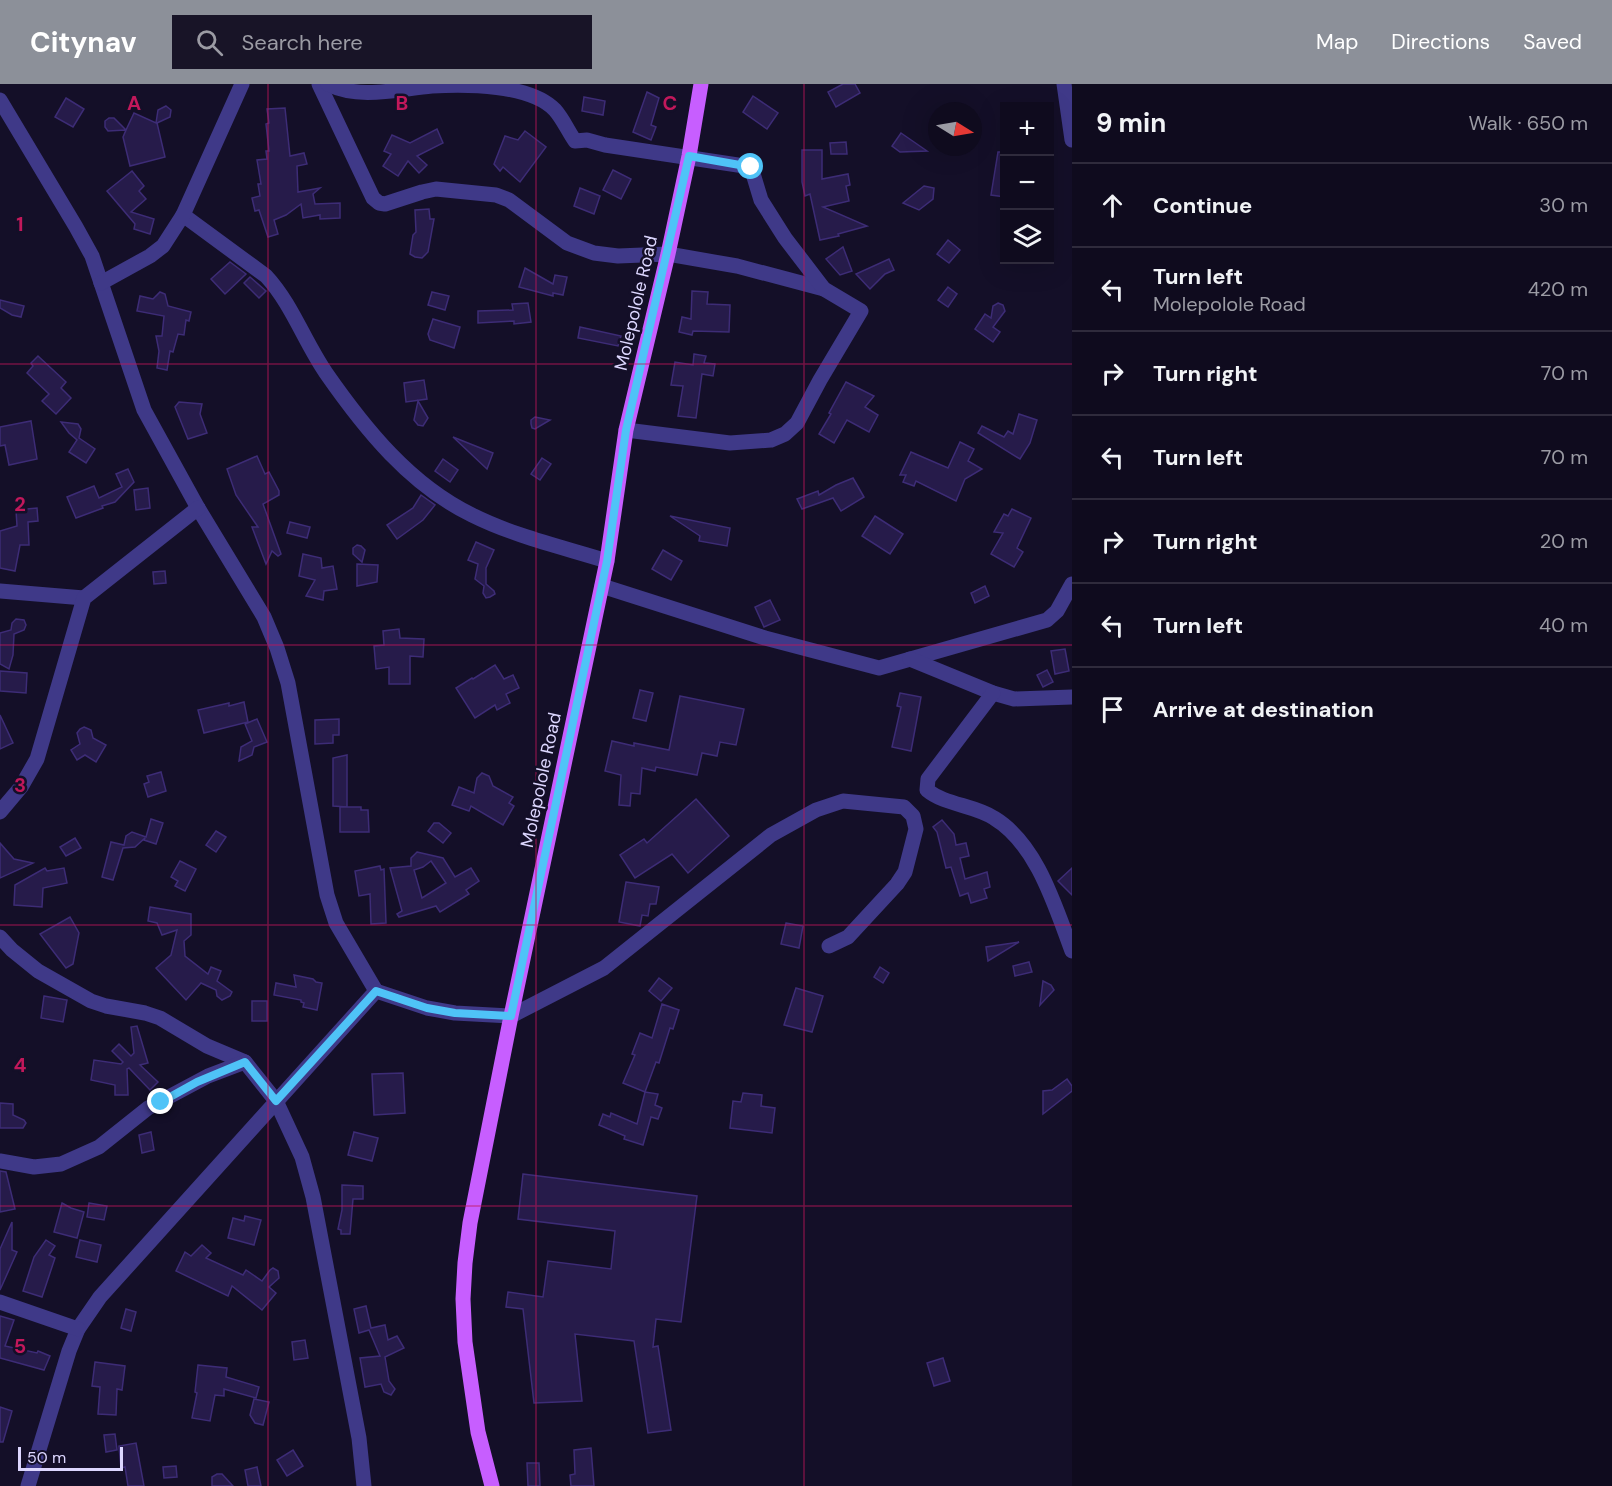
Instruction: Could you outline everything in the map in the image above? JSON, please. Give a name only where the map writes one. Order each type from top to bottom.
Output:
[{"type":"main road","name":"Molepolole Road","points":[[492,1486],[478,1432],[465,1342],[463,1299],[470,1223],[511,1016],[607,561],[626,430],[668,254],[689,156],[701,84]]},
{"type":"street","points":[[101,283],[163,246],[183,215],[242,84]]},
{"type":"street","points":[[319,84],[373,198],[379,203],[385,204],[436,189],[496,195],[508,200],[567,243],[594,253],[618,256],[668,254],[736,266],[824,289],[861,311],[797,423],[785,434],[771,440],[730,443],[626,430]]},
{"type":"street","points":[[328,84],[341,91],[372,93],[434,86],[473,85],[515,89],[537,96],[554,109],[575,141],[587,140],[605,145],[751,167],[761,200],[773,221],[824,289]]},
{"type":"street","points":[[1064,84],[1072,140]]},
{"type":"street","points":[[0,100],[92,256],[144,410],[198,508],[264,617],[288,683],[327,895],[336,923],[376,991],[427,1008],[455,1013],[511,1016],[604,968],[771,835],[816,810],[843,801],[904,807],[913,816],[916,829],[905,872],[897,884],[848,937],[830,946]]},
{"type":"street","points":[[183,215],[266,276],[277,288],[324,370],[353,412],[410,474],[427,488],[471,515],[607,561]]},
{"type":"street","points":[[0,812],[21,787],[37,759],[84,598],[198,508]]},
{"type":"street","points":[[602,586],[765,638],[879,668],[1047,620],[1057,611],[1072,584]]},
{"type":"street","points":[[0,591],[84,598]]},
{"type":"street","points":[[910,659],[993,693],[1014,699],[1072,697]]},
{"type":"street","points":[[993,693],[928,779],[927,790],[934,796],[962,804],[994,818],[1024,843],[1055,904],[1072,951]]},
{"type":"street","points":[[0,937],[12,950],[38,970],[91,1001],[160,1018],[207,1046],[245,1062],[276,1101],[302,1156],[313,1197],[359,1438],[364,1486]]},
{"type":"street","points":[[28,1486],[69,1351],[78,1329],[100,1297],[376,991]]},
{"type":"street","points":[[0,1161],[34,1167],[61,1164],[99,1147],[148,1108],[208,1076],[245,1062]]},
{"type":"street","points":[[0,1302],[78,1329]]},
{"type":"building","points":[[843,84],[855,84],[860,93],[836,107],[828,92]]},
{"type":"building","points":[[647,92],[659,98],[651,125],[656,127],[651,140],[633,132]]},
{"type":"building","points":[[753,96],[778,113],[767,129],[743,112]]},
{"type":"building","points":[[584,97],[605,101],[603,115],[582,111]]},
{"type":"building","points":[[66,98],[84,109],[73,127],[55,117]]},
{"type":"building","points":[[166,106],[171,110],[170,117],[157,123],[165,157],[130,166],[123,137],[134,113],[156,123],[158,110]]},
{"type":"building","points":[[285,108],[290,156],[304,153],[307,164],[297,166],[298,192],[320,188],[313,194],[315,204],[340,203],[340,218],[320,219],[320,215],[303,218],[301,204],[286,215],[274,220],[278,234],[268,237],[259,210],[255,211],[252,198],[260,196],[258,184],[261,184],[257,160],[267,159],[266,151],[269,151],[267,109]]},
{"type":"building","points":[[114,118],[126,130],[108,131],[105,121]]},
{"type":"building","points":[[437,129],[443,143],[417,156],[427,165],[419,173],[408,161],[398,176],[383,166],[391,154],[384,151],[392,135],[410,143]]},
{"type":"building","points":[[525,131],[546,147],[520,182],[503,167],[500,171],[494,164],[505,136],[518,140]]},
{"type":"building","points":[[901,133],[927,151],[900,152],[892,146]]},
{"type":"building","points":[[846,142],[847,154],[831,154],[830,143]]},
{"type":"building","points":[[802,150],[822,150],[822,179],[848,174],[850,185],[846,186],[849,201],[823,207],[867,226],[820,240],[810,194],[805,196],[802,182]]},
{"type":"building","points":[[998,152],[1000,152],[1000,196],[991,195]]},
{"type":"building","points":[[613,170],[631,179],[621,199],[603,190]]},
{"type":"building","points":[[132,171],[144,186],[139,191],[146,199],[131,212],[154,219],[150,234],[134,229],[135,224],[107,191]]},
{"type":"building","points":[[924,186],[934,188],[933,199],[919,210],[903,203]]},
{"type":"building","points":[[580,188],[600,196],[594,214],[574,206]]},
{"type":"building","points":[[429,209],[430,219],[434,219],[428,252],[422,258],[415,257],[410,254],[413,235],[416,232],[415,210]]},
{"type":"building","points":[[948,240],[960,250],[949,263],[937,254]]},
{"type":"building","points":[[843,247],[852,271],[840,275],[826,259]]},
{"type":"building","points":[[889,259],[894,270],[885,274],[870,289],[856,274]]},
{"type":"building","points":[[230,262],[246,274],[225,294],[211,279]]},
{"type":"building","points":[[525,268],[553,284],[555,275],[567,277],[563,295],[553,293],[553,296],[519,287]]},
{"type":"building","points":[[250,277],[266,291],[259,298],[244,283]]},
{"type":"building","points":[[948,287],[957,294],[948,307],[938,300]]},
{"type":"building","points":[[692,291],[708,292],[707,304],[730,305],[729,332],[693,331],[692,335],[679,332],[682,317],[691,319]]},
{"type":"building","points":[[160,292],[165,294],[168,306],[191,312],[189,321],[186,320],[184,335],[178,334],[173,352],[170,351],[167,370],[157,368],[159,351],[156,336],[162,336],[164,316],[137,311],[140,296],[153,299]]},
{"type":"building","points":[[432,292],[449,296],[445,310],[428,305]]},
{"type":"building","points":[[0,300],[24,306],[21,317],[0,308]]},
{"type":"building","points":[[528,303],[531,322],[478,323],[478,311],[513,310],[512,304]]},
{"type":"building","points":[[998,303],[1003,305],[1005,311],[993,327],[1000,332],[993,342],[975,329],[985,314],[991,318],[993,306]]},
{"type":"building","points":[[433,319],[460,327],[454,348],[430,340],[428,334]]},
{"type":"building","points":[[580,327],[621,336],[618,346],[578,338]]},
{"type":"building","points":[[694,354],[706,356],[704,363],[715,364],[713,376],[702,374],[696,418],[678,416],[683,386],[671,385],[675,362],[693,365]]},
{"type":"building","points":[[38,356],[66,382],[61,388],[71,398],[56,414],[42,401],[49,394],[27,373],[33,366],[31,363]]},
{"type":"building","points":[[424,380],[427,399],[406,402],[404,383]]},
{"type":"building","points":[[846,382],[874,396],[865,407],[878,415],[869,432],[847,420],[834,443],[819,434]]},
{"type":"building","points":[[418,401],[428,418],[423,426],[418,425],[414,420]]},
{"type":"building","points":[[179,402],[202,404],[200,414],[207,433],[188,439],[175,407]]},
{"type":"building","points":[[1019,414],[1037,420],[1030,443],[1020,459],[978,433],[982,426],[1004,437],[1008,431],[1013,434]]},
{"type":"building","points":[[535,417],[550,420],[535,429],[532,428],[531,420]]},
{"type":"building","points":[[31,421],[37,459],[9,465],[5,445],[0,446],[0,427]]},
{"type":"building","points":[[61,422],[78,424],[81,429],[79,438],[95,449],[86,463],[69,452],[77,440]]},
{"type":"building","points":[[453,437],[493,453],[487,469]]},
{"type":"building","points":[[960,442],[974,449],[968,461],[982,469],[965,479],[956,501],[916,481],[914,486],[903,482],[906,475],[900,475],[911,452],[948,468]]},
{"type":"building","points":[[257,456],[265,474],[269,472],[279,491],[279,495],[263,504],[281,554],[278,556],[272,551],[266,564],[252,527],[258,527],[236,495],[227,469]]},
{"type":"building","points":[[542,458],[551,464],[540,480],[531,474]]},
{"type":"building","points":[[443,459],[458,470],[450,482],[435,471]]},
{"type":"building","points":[[128,469],[134,482],[115,502],[76,518],[67,497],[94,486],[99,498],[122,487],[116,474]]},
{"type":"building","points":[[853,478],[864,497],[841,511],[833,498],[802,509],[797,499],[818,491],[819,495]]},
{"type":"building","points":[[148,488],[150,508],[136,510],[134,490]]},
{"type":"building","points":[[421,495],[435,505],[423,520],[397,539],[387,525],[413,508]]},
{"type":"building","points":[[37,508],[38,521],[28,522],[29,545],[20,545],[15,571],[0,568],[0,531],[17,526],[16,510]]},
{"type":"building","points":[[1012,509],[1031,518],[1017,548],[1023,552],[1014,567],[991,554],[1003,533],[994,532],[1004,514],[1008,516]]},
{"type":"building","points":[[670,516],[730,528],[727,546],[699,541],[700,536]]},
{"type":"building","points":[[875,516],[903,534],[890,554],[862,536]]},
{"type":"building","points":[[290,522],[310,527],[307,538],[287,533]]},
{"type":"building","points":[[476,542],[494,550],[486,568],[486,584],[495,594],[486,598],[483,593],[484,586],[475,579],[478,564],[468,560]]},
{"type":"building","points":[[357,545],[365,550],[362,562],[353,554],[353,548]]},
{"type":"building","points":[[663,550],[682,561],[671,580],[652,569]]},
{"type":"building","points":[[303,554],[321,558],[322,568],[333,566],[337,589],[324,591],[323,600],[306,596],[315,580],[299,576]]},
{"type":"building","points":[[357,564],[378,565],[377,582],[357,586]]},
{"type":"building","points":[[165,571],[166,583],[154,584],[153,572]]},
{"type":"building","points":[[985,586],[989,596],[975,603],[971,593]]},
{"type":"building","points":[[770,600],[780,620],[764,627],[755,607]]},
{"type":"building","points":[[16,619],[24,620],[26,625],[24,630],[14,634],[13,655],[9,669],[0,664],[0,633],[11,630],[12,623]]},
{"type":"building","points":[[399,629],[400,638],[424,639],[423,657],[410,656],[410,684],[389,684],[389,667],[376,669],[374,646],[384,645],[383,631]]},
{"type":"building","points":[[1065,649],[1069,671],[1055,674],[1051,651]]},
{"type":"building","points":[[495,665],[504,679],[513,675],[519,688],[506,694],[510,703],[497,710],[495,705],[475,718],[456,688]]},
{"type":"building","points":[[1047,670],[1053,682],[1043,687],[1037,675]]},
{"type":"building","points":[[0,671],[27,673],[26,693],[0,691]]},
{"type":"building","points":[[640,690],[653,693],[646,721],[633,718]]},
{"type":"building","points":[[900,693],[921,697],[911,751],[892,747],[901,707],[897,706]]},
{"type":"building","points":[[680,696],[744,709],[736,745],[720,742],[717,756],[702,753],[697,775],[656,767],[655,771],[642,768],[640,794],[631,793],[630,806],[619,805],[621,775],[605,771],[612,741],[669,750]]},
{"type":"building","points":[[244,702],[248,722],[204,733],[198,710]]},
{"type":"building","points":[[0,715],[13,743],[0,749]]},
{"type":"building","points":[[257,719],[267,742],[254,747],[252,755],[239,761],[241,747],[252,741],[245,724]]},
{"type":"building","points":[[339,719],[339,735],[333,735],[333,743],[315,744],[315,720]]},
{"type":"building","points":[[84,727],[91,730],[93,738],[106,745],[96,762],[85,755],[77,760],[71,750],[80,744],[77,733]]},
{"type":"building","points":[[347,755],[347,807],[333,806],[333,758]]},
{"type":"building","points":[[161,772],[166,791],[148,797],[144,784],[149,782],[147,776]]},
{"type":"building","points":[[482,773],[489,776],[493,786],[513,797],[509,803],[514,806],[503,825],[471,806],[469,811],[452,805],[459,787],[474,793],[477,778]]},
{"type":"building","points":[[696,799],[729,836],[688,873],[672,854],[635,878],[620,855],[644,839],[647,843]]},
{"type":"building","points":[[340,807],[361,807],[361,810],[368,810],[369,832],[340,832]]},
{"type":"building","points":[[151,819],[163,823],[156,844],[144,840],[145,838],[135,847],[123,848],[113,880],[102,877],[111,842],[124,845],[126,836],[132,832],[146,837]]},
{"type":"building","points":[[942,820],[954,834],[956,845],[966,843],[969,856],[960,858],[965,879],[987,872],[990,887],[984,889],[987,898],[971,903],[968,893],[960,896],[951,867],[946,868],[937,832],[933,827]]},
{"type":"building","points":[[434,823],[439,823],[451,833],[443,843],[428,831]]},
{"type":"building","points":[[216,831],[226,837],[216,852],[206,845]]},
{"type":"building","points":[[75,838],[81,848],[66,856],[60,847]]},
{"type":"building","points":[[0,843],[14,859],[33,863],[0,878]]},
{"type":"building","points":[[417,852],[443,858],[455,877],[471,868],[479,881],[466,890],[469,894],[440,912],[436,906],[399,917],[397,914],[402,911],[390,868],[411,866],[411,858]],"holes":[[[431,861],[446,883],[422,898],[414,870]]]},
{"type":"building","points":[[180,861],[196,869],[185,891],[175,886],[178,881],[171,877]]},
{"type":"building","points":[[380,866],[381,870],[384,869],[386,923],[371,924],[370,894],[359,896],[355,871]]},
{"type":"building","points":[[45,868],[47,871],[64,868],[67,883],[43,888],[42,907],[14,905],[15,885]]},
{"type":"building","points":[[1072,868],[1072,895],[1058,881]]},
{"type":"building","points":[[626,882],[659,887],[656,904],[650,904],[648,916],[642,915],[640,926],[619,922]]},
{"type":"building","points":[[150,907],[191,914],[191,935],[184,941],[185,956],[208,974],[211,967],[221,971],[217,981],[232,992],[230,996],[222,1000],[217,996],[216,990],[201,983],[186,1000],[156,968],[171,955],[177,930],[162,935],[157,923],[148,921]]},
{"type":"building","points":[[70,917],[79,933],[73,964],[66,968],[40,934]]},
{"type":"building","points":[[786,923],[803,926],[799,948],[781,944]]},
{"type":"building","points":[[1019,942],[988,961],[986,947]]},
{"type":"building","points":[[1029,962],[1032,972],[1015,976],[1013,966]]},
{"type":"building","points":[[880,967],[889,973],[883,983],[874,977]]},
{"type":"building","points":[[294,975],[322,983],[317,1010],[303,1007],[304,1003],[301,1000],[274,995],[276,983],[296,987]]},
{"type":"building","points":[[659,978],[672,988],[661,1001],[649,991]]},
{"type":"building","points":[[1043,981],[1051,985],[1054,990],[1040,1005]]},
{"type":"building","points":[[796,988],[823,996],[812,1032],[784,1025]]},
{"type":"building","points":[[44,996],[67,1000],[63,1022],[41,1018]]},
{"type":"building","points":[[252,1001],[267,1001],[267,1021],[252,1021]]},
{"type":"building","points":[[662,1004],[679,1010],[673,1029],[670,1028],[659,1063],[656,1062],[645,1092],[623,1083],[635,1055],[632,1054],[640,1033],[652,1038]]},
{"type":"building","points":[[137,1026],[148,1063],[140,1065],[158,1082],[150,1090],[129,1068],[127,1069],[128,1095],[115,1095],[115,1085],[91,1080],[94,1060],[121,1064],[123,1062],[112,1051],[119,1044],[131,1056],[134,1053],[131,1027]]},
{"type":"building","points":[[403,1073],[405,1113],[374,1115],[372,1074]]},
{"type":"building","points":[[1067,1079],[1072,1086],[1072,1091],[1043,1114],[1043,1091],[1052,1090]]},
{"type":"building","points":[[645,1092],[658,1094],[655,1105],[662,1108],[658,1119],[651,1117],[643,1145],[624,1139],[625,1136],[599,1125],[603,1114],[610,1117],[611,1113],[637,1124]]},
{"type":"building","points":[[743,1093],[762,1095],[761,1106],[775,1108],[772,1133],[730,1128],[733,1101],[741,1102]]},
{"type":"building","points":[[0,1103],[13,1104],[13,1115],[26,1123],[23,1128],[0,1128]]},
{"type":"building","points":[[151,1132],[154,1150],[142,1153],[139,1135]]},
{"type":"building","points":[[354,1132],[378,1138],[372,1161],[348,1155]]},
{"type":"building","points":[[0,1171],[6,1172],[15,1209],[0,1212]]},
{"type":"building","points":[[523,1174],[697,1196],[681,1322],[656,1319],[653,1347],[658,1346],[671,1430],[648,1433],[634,1341],[575,1334],[582,1401],[534,1403],[523,1309],[506,1307],[508,1292],[543,1297],[548,1261],[611,1269],[615,1231],[518,1219]]},
{"type":"building","points":[[342,1185],[363,1186],[363,1199],[353,1199],[350,1234],[341,1234],[341,1230],[338,1229],[342,1210]]},
{"type":"building","points":[[62,1203],[84,1212],[77,1238],[54,1232]]},
{"type":"building","points":[[89,1203],[107,1206],[104,1220],[87,1217]]},
{"type":"building","points":[[245,1216],[261,1220],[254,1245],[228,1238],[233,1218],[244,1221]]},
{"type":"building","points":[[12,1222],[12,1250],[17,1252],[0,1290],[0,1249]]},
{"type":"building","points":[[46,1240],[55,1246],[49,1255],[55,1258],[42,1297],[23,1291],[34,1257]]},
{"type":"building","points":[[80,1240],[101,1245],[97,1262],[76,1257]]},
{"type":"building","points":[[202,1245],[211,1253],[206,1258],[243,1275],[246,1270],[262,1281],[273,1268],[278,1271],[279,1278],[269,1287],[276,1293],[262,1310],[232,1286],[228,1296],[176,1271],[185,1252],[191,1256]]},
{"type":"building","points":[[366,1306],[371,1328],[385,1325],[388,1340],[397,1336],[404,1348],[385,1357],[389,1381],[395,1389],[391,1395],[384,1392],[381,1384],[365,1387],[360,1358],[380,1356],[369,1330],[359,1333],[354,1309]]},
{"type":"building","points":[[126,1309],[136,1312],[131,1331],[121,1328]]},
{"type":"building","points":[[0,1316],[14,1320],[5,1346],[37,1353],[38,1351],[50,1356],[44,1370],[0,1358]]},
{"type":"building","points":[[305,1340],[308,1358],[294,1360],[292,1342]]},
{"type":"building","points":[[943,1358],[950,1381],[934,1386],[927,1363]]},
{"type":"building","points":[[95,1362],[125,1366],[122,1390],[117,1389],[116,1415],[98,1414],[100,1387],[92,1386]]},
{"type":"building","points":[[198,1365],[227,1368],[226,1377],[259,1387],[256,1398],[224,1389],[224,1396],[215,1395],[210,1421],[192,1418],[197,1393],[195,1392]]},
{"type":"building","points":[[254,1399],[269,1402],[263,1425],[255,1423],[250,1415]]},
{"type":"building","points":[[0,1407],[12,1411],[3,1442],[0,1442]]},
{"type":"building","points":[[115,1434],[117,1450],[106,1452],[104,1435]]},
{"type":"building","points":[[136,1443],[144,1486],[128,1486],[125,1467],[121,1468],[119,1446]]},
{"type":"building","points":[[591,1448],[594,1486],[571,1486],[570,1475],[575,1474],[574,1450]]},
{"type":"building","points":[[293,1450],[303,1466],[287,1476],[277,1460]]},
{"type":"building","points":[[527,1463],[539,1463],[540,1486],[528,1486]]},
{"type":"building","points":[[176,1466],[177,1477],[164,1478],[163,1467]]},
{"type":"building","points":[[257,1467],[261,1486],[248,1486],[245,1470]]},
{"type":"building","points":[[222,1474],[233,1486],[212,1486],[212,1477]]},
{"type":"route","points":[[161,1102],[208,1076],[245,1062],[276,1101],[376,991],[427,1008],[455,1013],[511,1016],[607,561],[626,430],[689,156],[751,167]]}]
